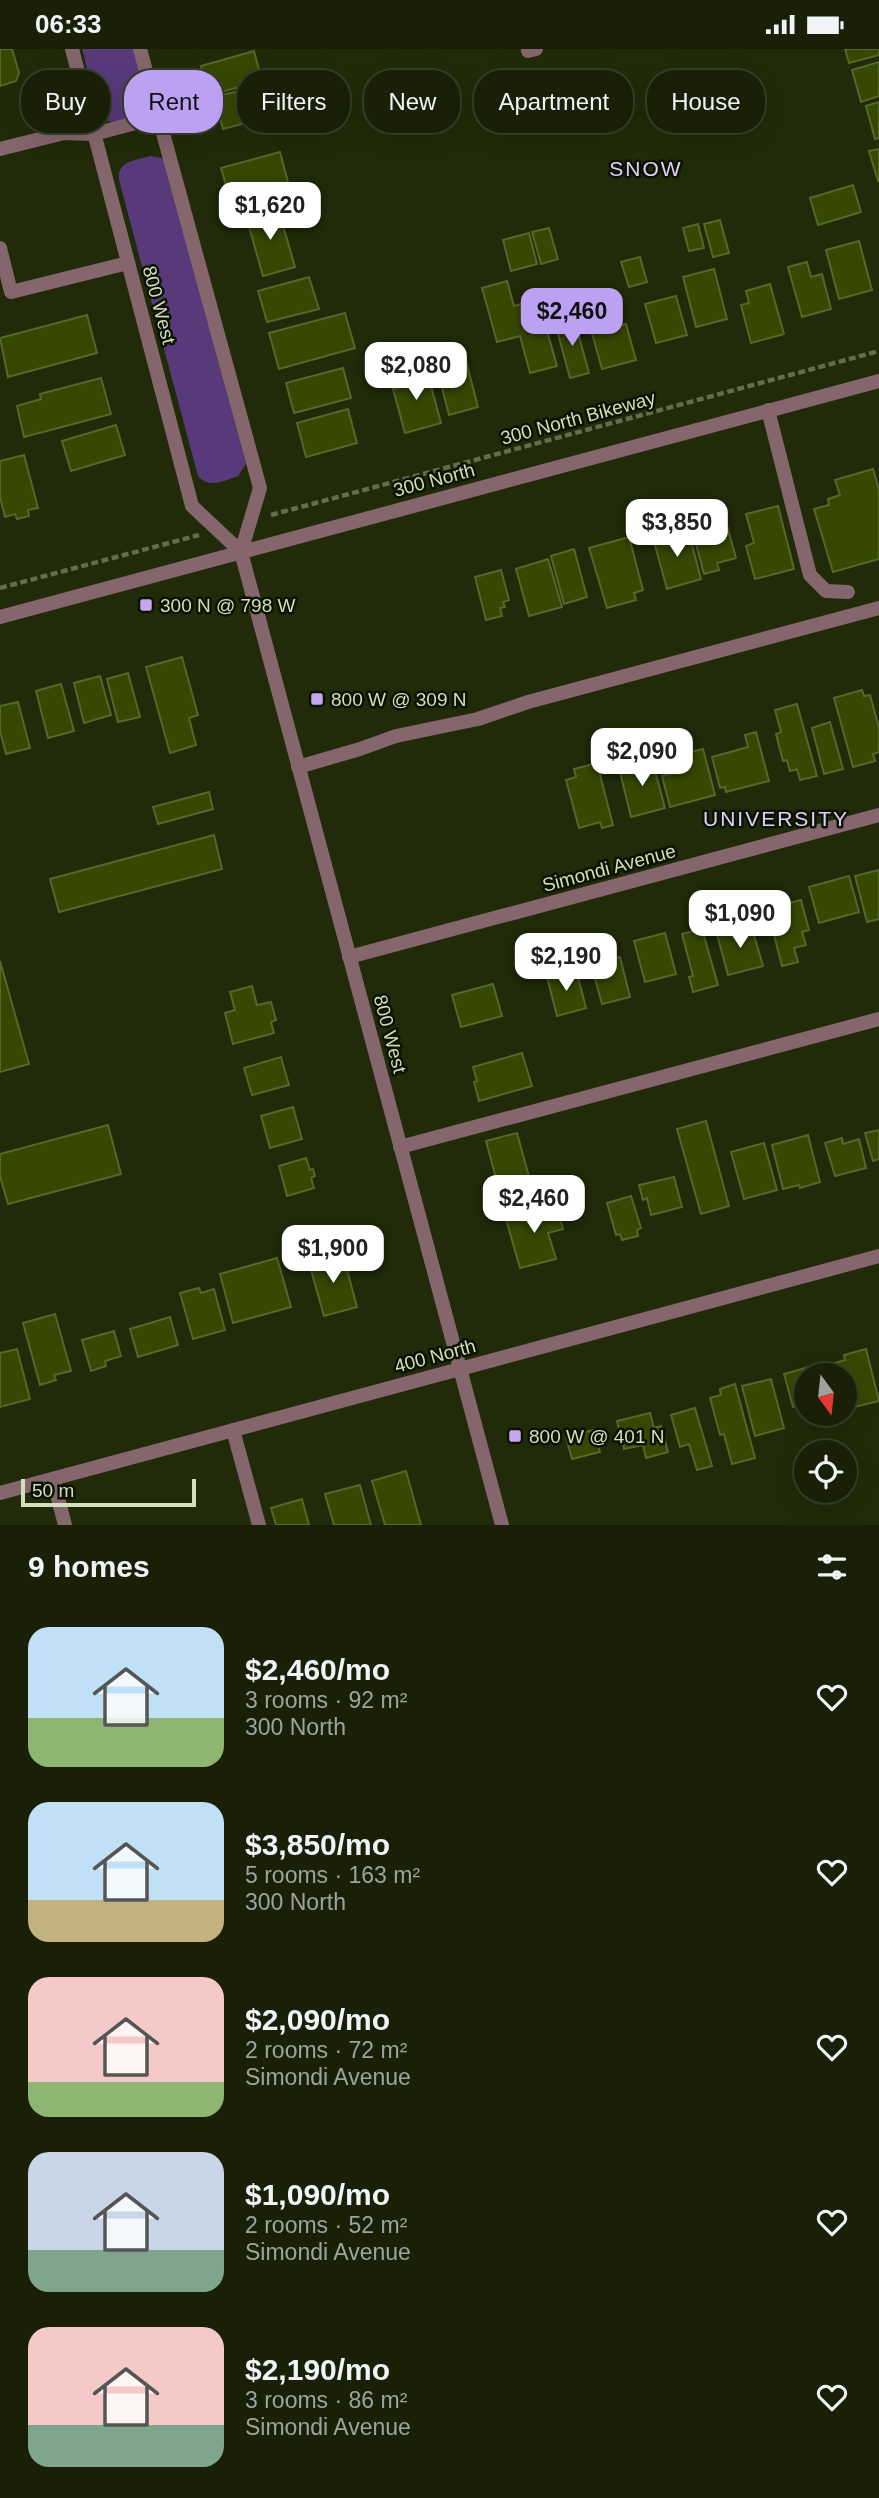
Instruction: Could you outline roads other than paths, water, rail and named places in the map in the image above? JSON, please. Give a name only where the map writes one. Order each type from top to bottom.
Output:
[{"type":"street","name":"800 West","points":[[72,49],[192,506],[241,552],[502,1525]]},
{"type":"street","points":[[140,49],[146,70]]},
{"type":"street","points":[[0,149],[64,133],[94,134],[124,126]]},
{"type":"street","points":[[162,133],[260,488],[241,552]]},
{"type":"street","points":[[0,247],[11,292],[128,263]]},
{"type":"street","name":"300 North","points":[[0,617],[879,381]]},
{"type":"street","points":[[768,410],[810,575],[825,591],[848,592]]},
{"type":"street","points":[[298,767],[360,750],[396,736],[478,719],[528,702],[879,608]]},
{"type":"street","name":"Simondi Avenue","points":[[349,957],[879,815]]},
{"type":"street","points":[[400,1147],[879,1019]]},
{"type":"street","name":"400 North","points":[[0,1493],[879,1256]]},
{"type":"street","points":[[233,1430],[259,1525]]},
{"type":"street","points":[[53,1479],[65,1525]]},
{"type":"place","name":"300 N @ 798 W","points":[[146,605]]},
{"type":"place","name":"800 W @ 309 N","points":[[317,699]]},
{"type":"place","name":"800 W @ 401 N","points":[[515,1436]]},
{"type":"district","name":"SNOW","points":[[646,168]]},
{"type":"district","name":"UNIVERSITY","points":[[776,818]]}]
